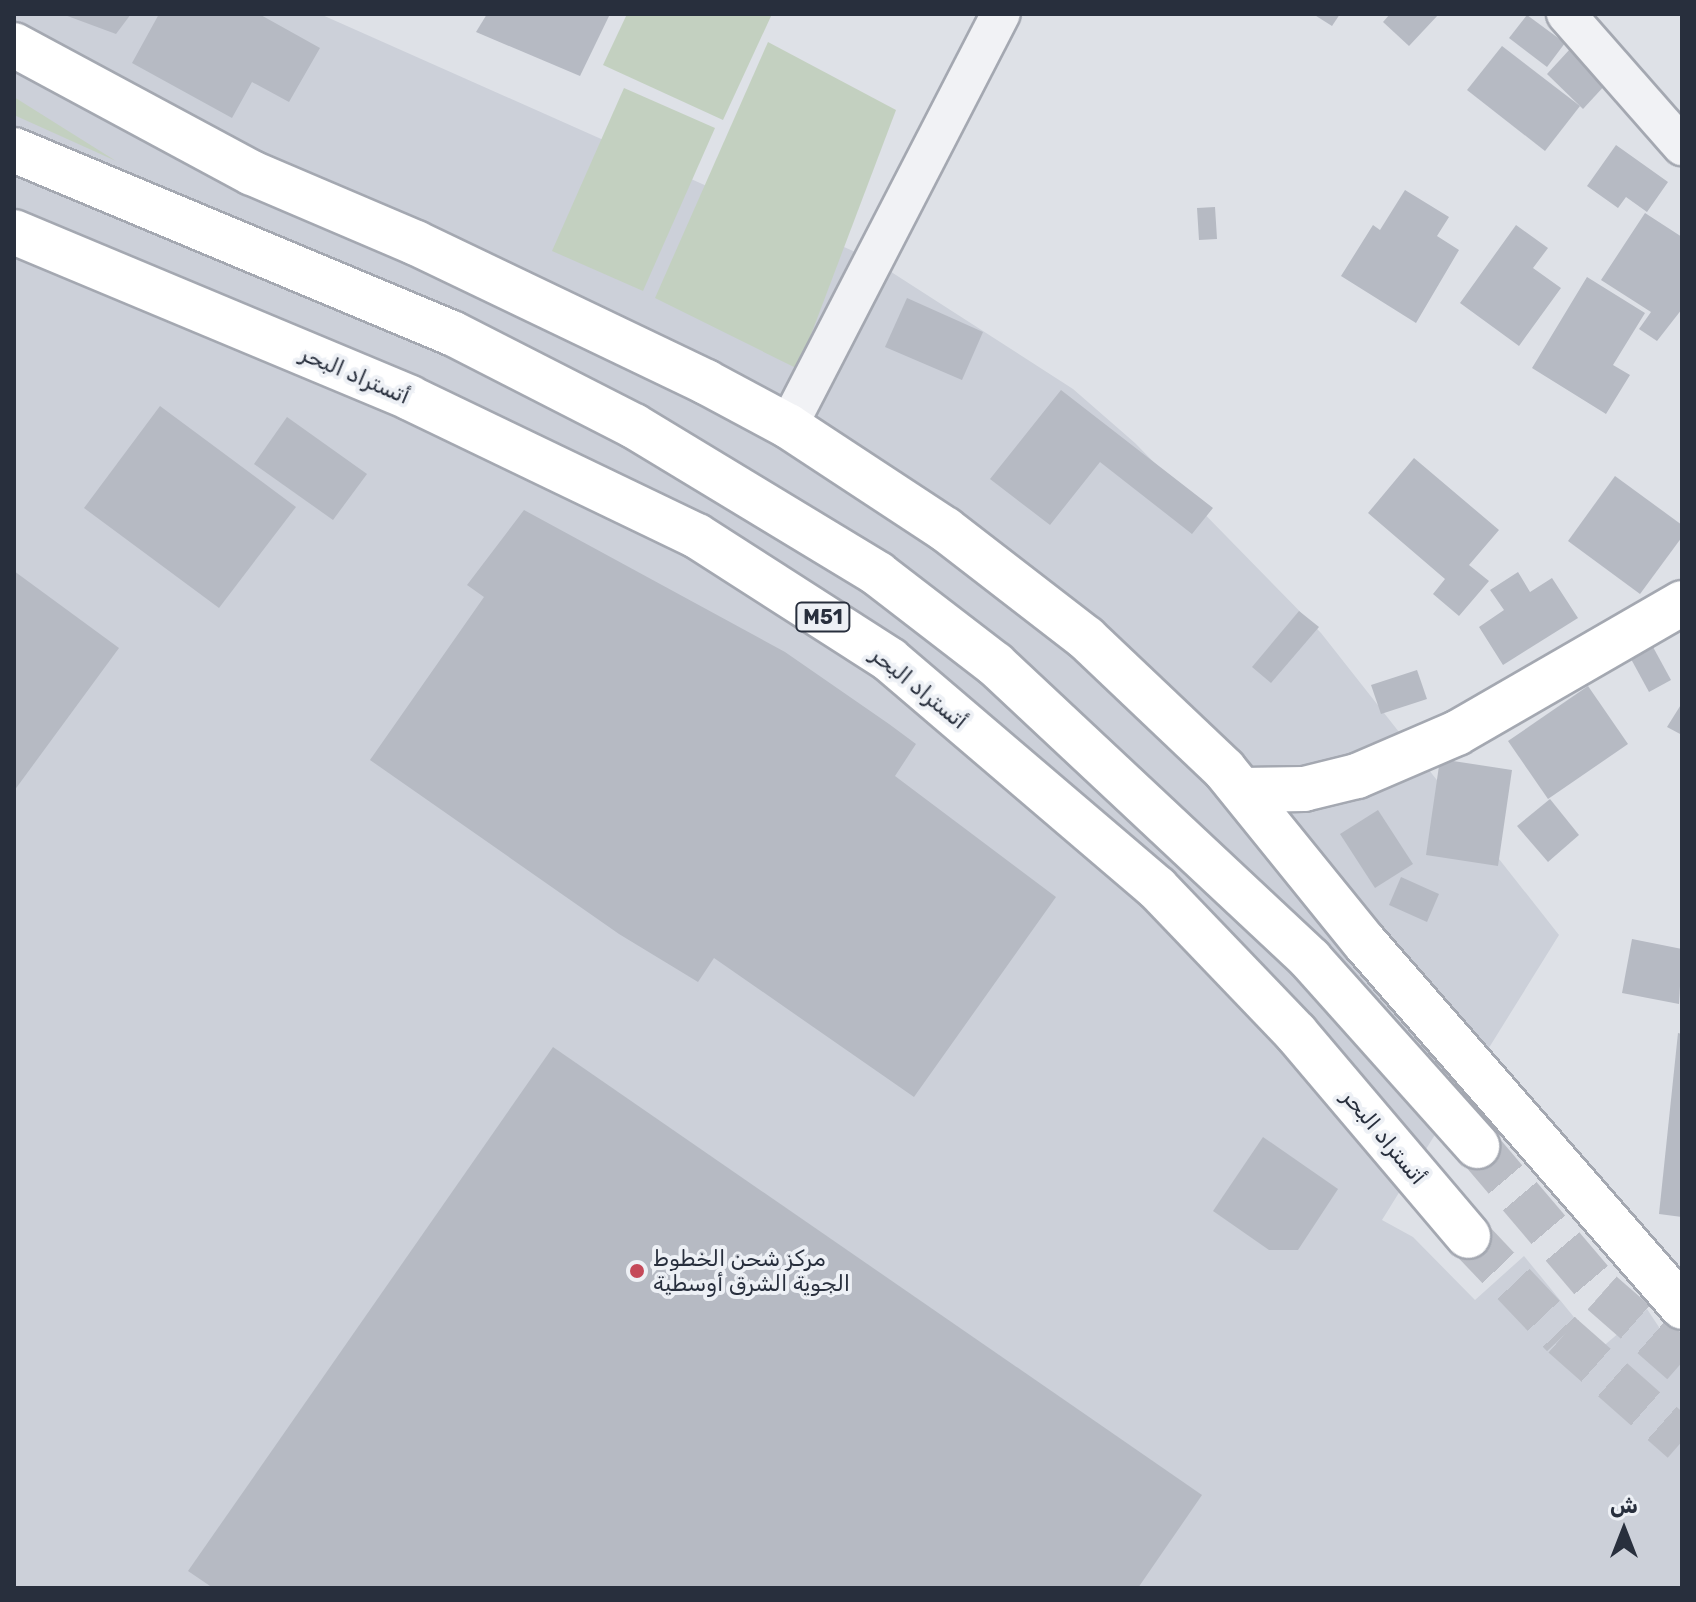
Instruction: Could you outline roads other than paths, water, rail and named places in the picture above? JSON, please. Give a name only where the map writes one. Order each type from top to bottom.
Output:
[{"type":"main road","points":[[14,45],[252,173],[416,243],[788,426],[945,529],[1086,638],[1243,790],[1365,943],[1682,1307]]},
{"type":"main road","points":[[14,150],[452,333],[634,426],[878,574],[995,664],[1299,948],[1477,1146]]},
{"type":"main road","name":"أتستراد البحر","points":[[14,232],[410,398],[683,529],[890,660],[1157,888],[1296,1033],[1468,1236]]},
{"type":"main road","points":[[1243,790],[1317,786],[1429,746],[1682,603]]},
{"type":"street","points":[[788,426],[1001,14]]},
{"type":"street","points":[[1566,14],[1682,146]]},
{"type":"tunnel","points":[[1477,1146],[1602,1293],[1682,1363]]},
{"type":"tunnel","points":[[1468,1236],[1563,1336],[1682,1441]]},
{"type":"place","name":"مركز شحن الخطوط الجوية الشرق أوسطية","points":[[637,1271]]}]
